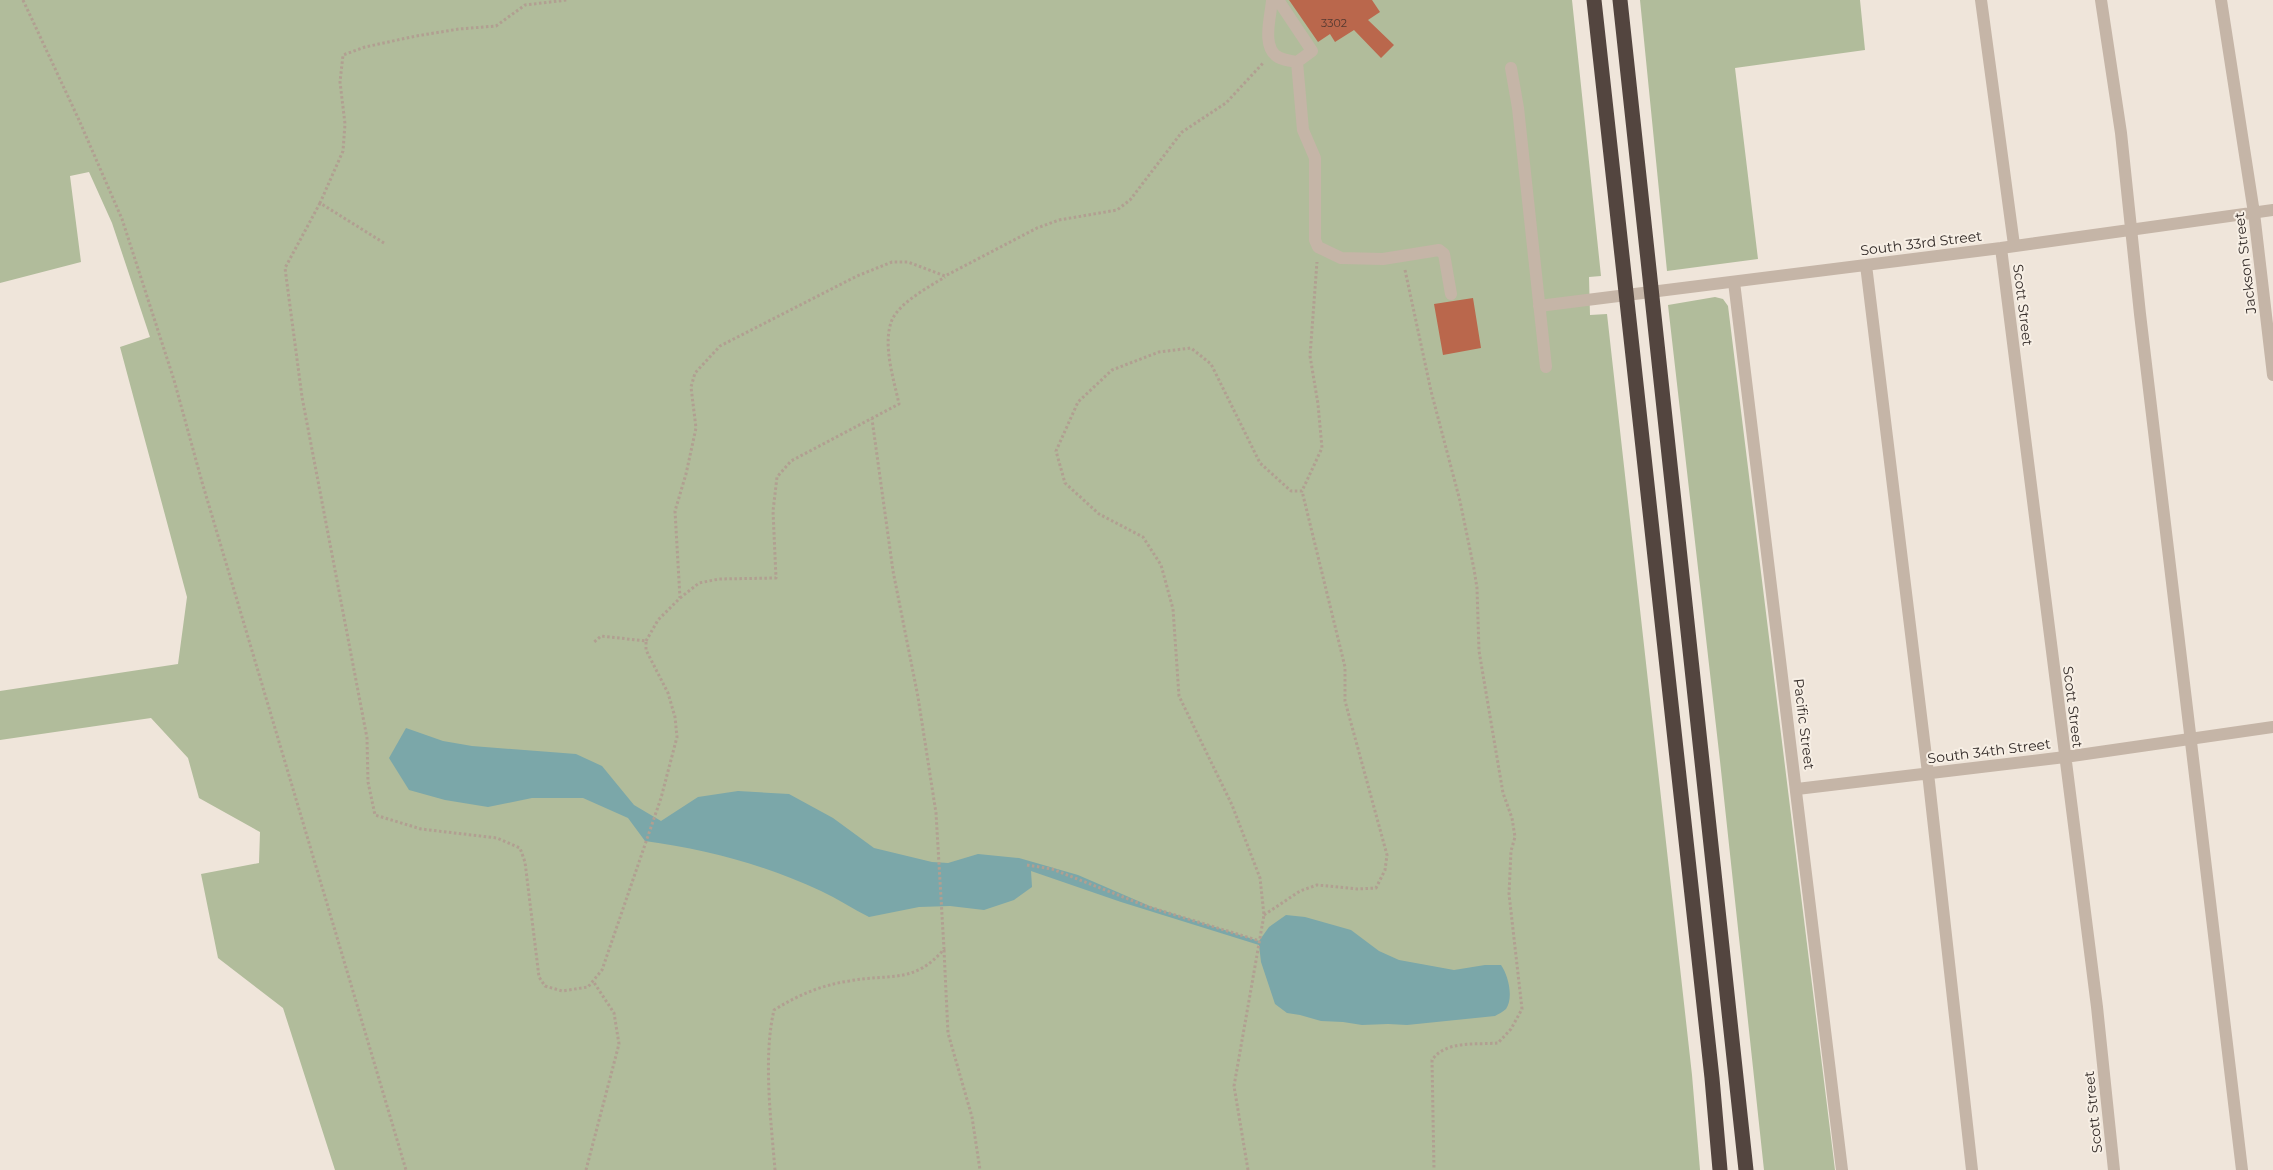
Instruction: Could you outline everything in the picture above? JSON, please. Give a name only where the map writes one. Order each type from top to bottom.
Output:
[{"type":"highway","points":[[1594,0],[1711,1068],[1720,1170]]},
{"type":"highway","points":[[1620,0],[1746,1170]]},
{"type":"street","points":[[1272,0],[1270,48],[1278,57],[1297,62]]},
{"type":"street","points":[[1278,0],[1312,51],[1297,62]]},
{"type":"street","name":"Scott Street","points":[[1982,0],[2014,246]]},
{"type":"street","points":[[2101,0],[2121,134],[2242,1170]]},
{"type":"street","name":"Jackson Street","points":[[2221,0],[2254,213],[2273,375]]},
{"type":"street","points":[[1297,62],[1303,130],[1315,158],[1315,240],[1318,247],[1341,258],[1402,258],[1439,250],[1444,254],[1451,294]]},
{"type":"street","points":[[1511,68],[1518,108],[1546,367]]},
{"type":"street","name":"South 33rd Street","points":[[1539,306],[2001,248],[2273,210]]},
{"type":"street","name":"Scott Street","points":[[2001,248],[2097,1007],[2114,1170]]},
{"type":"street","points":[[1866,265],[1928,774],[1972,1170]]},
{"type":"street","name":"Pacific Street","points":[[1734,282],[1842,1170]]},
{"type":"street","name":"South 34th Street","points":[[1797,789],[2065,757],[2273,727]]},
{"type":"path","points":[[23,0],[79,120],[125,229],[174,380],[202,482],[406,1170]]},
{"type":"path","points":[[567,0],[525,5],[496,26],[459,29],[416,36],[365,47],[343,55],[340,82],[346,124],[343,151],[320,203],[286,268],[302,397],[366,738],[368,782],[375,814],[421,828],[497,838],[520,848],[525,862],[539,977],[545,986],[562,990],[588,987],[602,970],[661,798],[677,737],[675,717],[668,692],[646,650],[646,641],[658,620],[680,598],[699,583],[719,579],[776,578],[774,511],[777,477],[791,461],[824,442],[900,404],[888,352],[892,320],[911,298],[945,276],[1037,228],[1059,220],[1117,210],[1130,200],[1182,132],[1226,103],[1273,52]]},
{"type":"path","points":[[320,203],[384,243]]},
{"type":"path","points":[[1264,915],[1300,891],[1317,885],[1357,889],[1376,888],[1384,870],[1387,855],[1345,701],[1345,667],[1302,491],[1322,448],[1318,404],[1310,356],[1318,247]]},
{"type":"path","points":[[1402,258],[1430,391],[1460,501],[1474,569],[1477,588],[1479,651],[1503,793],[1512,818],[1515,837],[1511,851],[1509,894],[1522,1009],[1512,1029],[1498,1043],[1451,1046],[1438,1051],[1432,1060],[1434,1170]]},
{"type":"path","points":[[680,598],[675,512],[696,428],[691,387],[695,373],[720,346],[857,276],[892,262],[908,262],[945,276]]},
{"type":"path","points":[[1248,1170],[1234,1086],[1264,915],[1260,878],[1232,805],[1179,696],[1173,609],[1161,565],[1144,537],[1099,514],[1065,483],[1056,451],[1078,402],[1112,370],[1159,352],[1192,348],[1211,364],[1260,463],[1291,491],[1302,491]]},
{"type":"path","points":[[872,419],[892,570],[918,697],[936,813],[948,1032],[972,1117],[980,1170]]},
{"type":"path","points":[[593,643],[601,636],[646,641]]},
{"type":"path","points":[[1027,865],[1052,869],[1146,906],[1260,941]]},
{"type":"path","points":[[775,1170],[769,1069],[770,1029],[774,1010],[793,998],[814,989],[850,980],[913,974],[933,962],[944,949]]},
{"type":"path","points":[[586,1170],[619,1044],[614,1013],[593,981]]},
{"type":"green space","points":[[0,0],[1572,0],[1601,276],[1589,277],[1590,315],[1607,314],[1692,1075],[1700,1170],[335,1170],[283,1008],[218,958],[201,874],[259,863],[260,832],[199,798],[188,758],[151,718],[0,740],[0,691],[178,664],[187,597],[120,347],[150,337],[112,223],[89,172],[70,176],[81,262],[0,283]]},
{"type":"green space","points":[[1640,0],[1860,0],[1865,50],[1735,68],[1758,259],[1667,271]]},
{"type":"green space","points":[[1715,297],[1723,299],[1728,306],[1835,1170],[1764,1170],[1668,305]]},
{"type":"water","points":[[406,728],[443,741],[472,746],[576,754],[602,766],[634,805],[661,821],[698,797],[738,791],[789,794],[833,818],[874,848],[932,862],[948,863],[978,854],[1019,858],[1078,875],[1152,907],[1259,941],[1269,927],[1286,915],[1305,917],[1351,930],[1379,951],[1399,960],[1454,970],[1485,965],[1501,965],[1506,974],[1510,998],[1506,1009],[1495,1016],[1407,1025],[1362,1025],[1321,1021],[1287,1013],[1275,1004],[1261,962],[1259,945],[1121,902],[1031,871],[1032,887],[1014,900],[984,910],[950,906],[919,907],[869,917],[821,891],[779,873],[713,853],[645,841],[628,818],[583,798],[532,798],[488,807],[445,800],[409,790],[389,758]]},
{"type":"building","points":[[1289,0],[1372,0],[1380,12],[1368,20],[1394,45],[1381,58],[1354,30],[1335,42],[1330,34],[1318,42]]},
{"type":"building","points":[[1473,298],[1481,348],[1443,355],[1434,304]]}]
